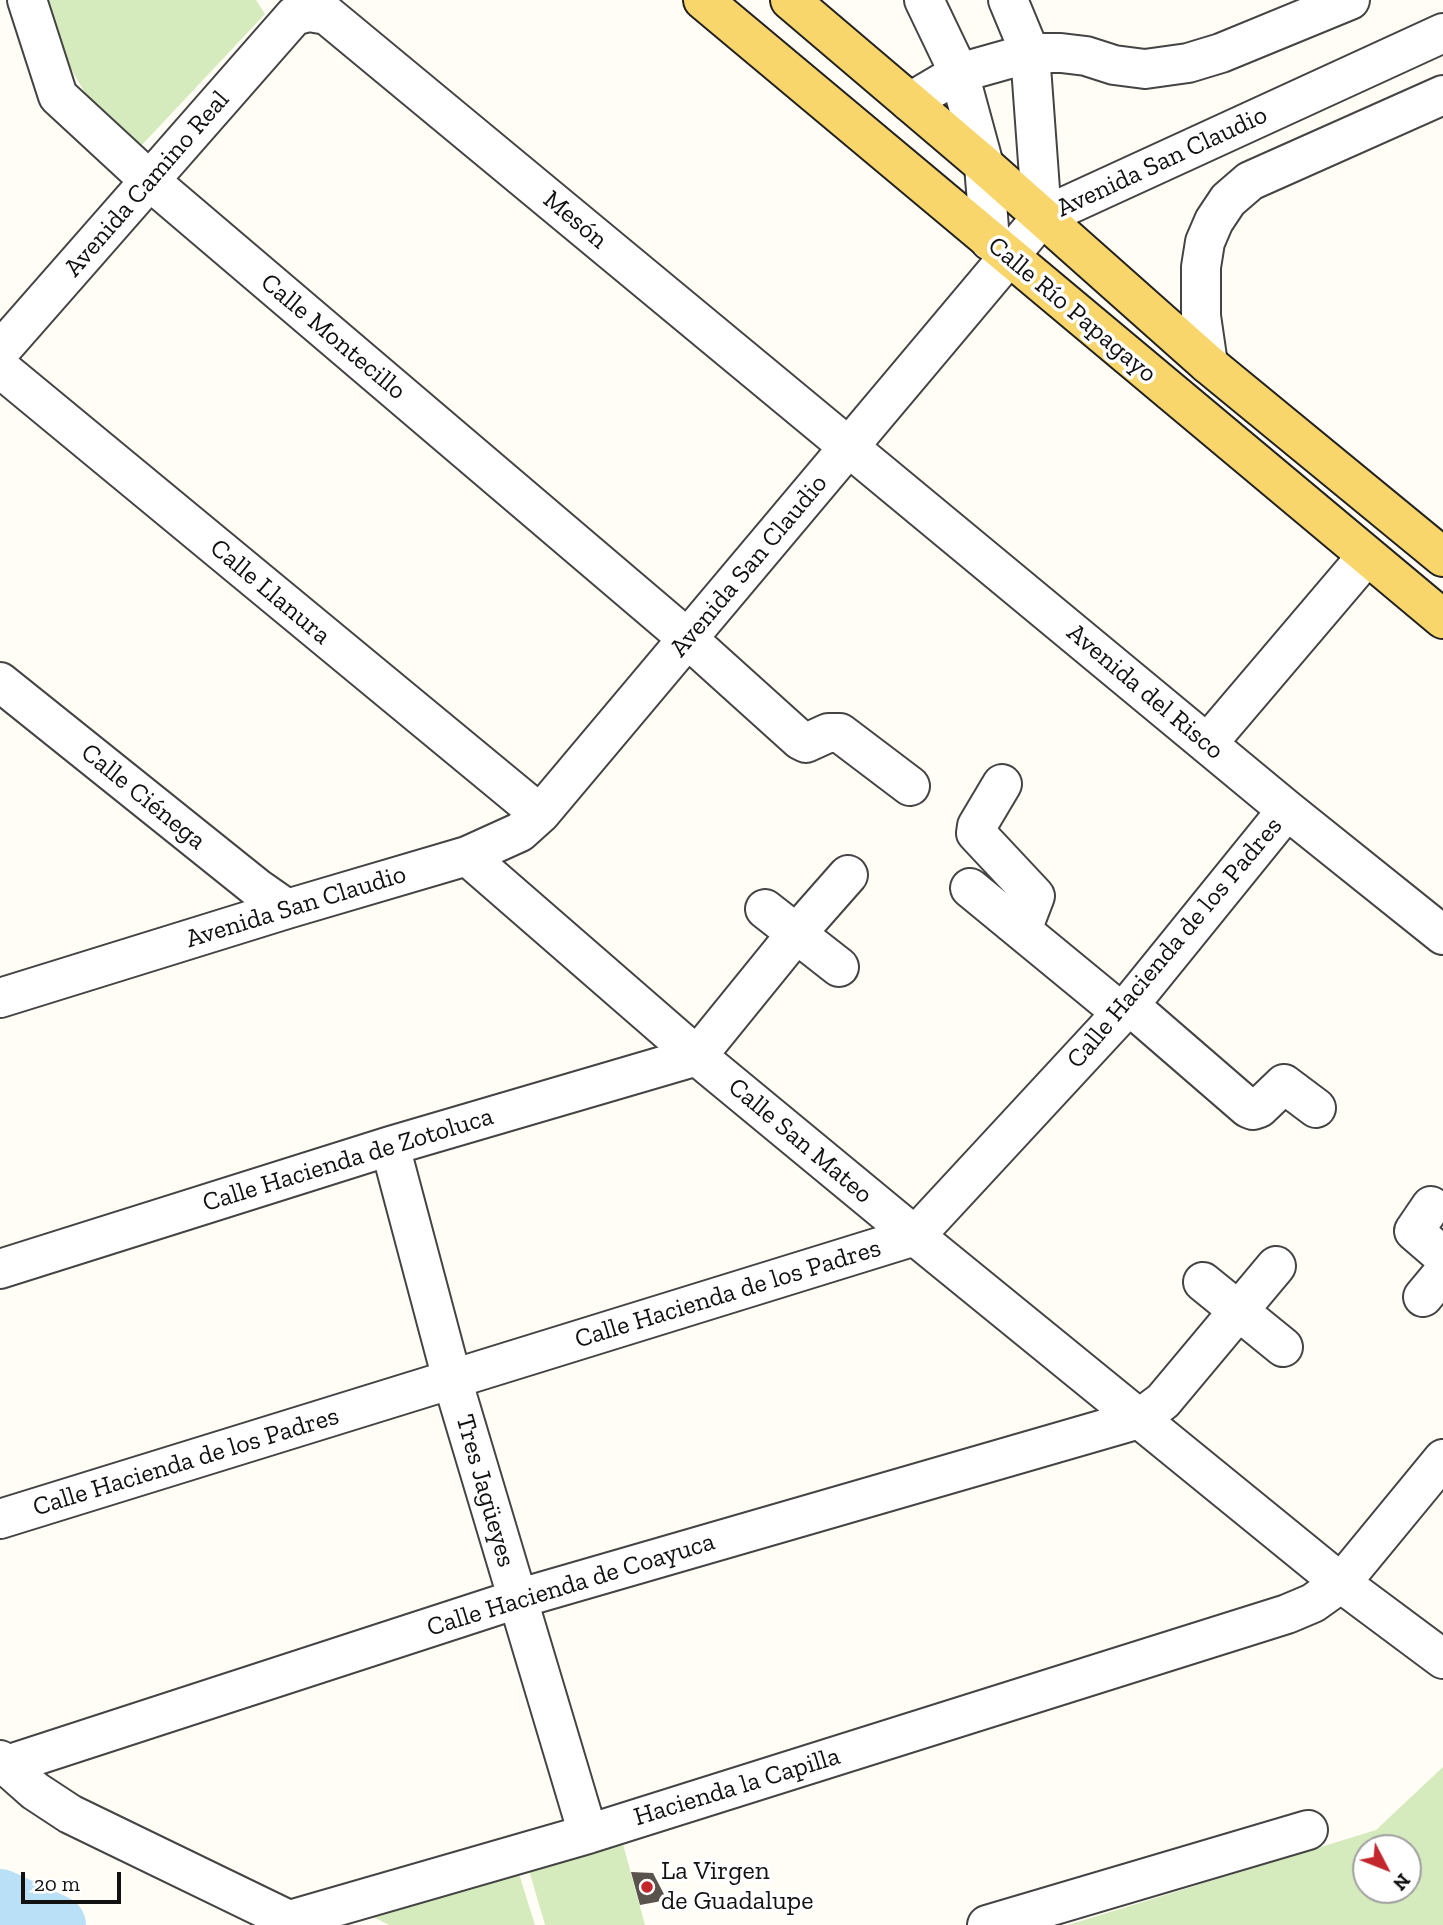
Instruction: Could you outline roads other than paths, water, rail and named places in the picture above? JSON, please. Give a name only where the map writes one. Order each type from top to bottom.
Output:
[{"type":"main road","name":"Calle Río Papagayo","points":[[790,0],[984,165],[1208,364],[1443,557]]},
{"type":"main road","name":"Calle Río Papagayo","points":[[719,7],[999,249],[1443,619]]},
{"type":"street","name":"Calle Montecillo","points":[[27,0],[58,96],[150,181],[688,639],[800,740],[806,743],[828,733],[839,733],[910,786]]},
{"type":"street","points":[[924,0],[959,73],[984,165],[999,249]]},
{"type":"street","points":[[1009,0],[1030,53],[1042,216]]},
{"type":"street","points":[[910,102],[959,73],[1030,53],[1061,52],[1114,65],[1145,69],[1188,63],[1221,54],[1350,0]]},
{"type":"street","name":"Mesón","points":[[294,16],[309,12],[327,15],[337,22],[849,447]]},
{"type":"street","name":"Avenida Camino Real","points":[[0,351],[294,16]]},
{"type":"street","name":"Avenida San Claudio","points":[[0,998],[287,908],[467,856],[520,832],[540,814],[849,447],[999,249],[1042,216],[1443,33]]},
{"type":"street","name":"Avenida San Claudio","points":[[1208,364],[1201,316],[1201,267],[1205,242],[1214,220],[1228,200],[1250,181],[1443,95]]},
{"type":"street","name":"Calle Llanura","points":[[0,368],[540,814]]},
{"type":"street","name":"Avenida del Risco","points":[[849,447],[1287,810],[1443,935]]},
{"type":"street","points":[[1207,744],[1366,556]]},
{"type":"street","name":"Calle Ciénega","points":[[0,682],[257,888],[287,908]]},
{"type":"street","points":[[1002,785],[977,826],[976,833],[1035,896],[1023,930]]},
{"type":"street","name":"Calle Hacienda de los Padres","points":[[0,1519],[915,1236],[1126,1009],[1287,810]]},
{"type":"street","name":"Calle San Mateo","points":[[467,856],[697,1056],[915,1236],[1341,1583],[1443,1659]]},
{"type":"street","points":[[697,1056],[796,934],[848,875]]},
{"type":"street","points":[[970,888],[1253,1110],[1259,1108],[1284,1084],[1316,1108]]},
{"type":"street","points":[[765,909],[839,967]]},
{"type":"street","name":"Calle Hacienda de Zotoluca","points":[[0,1269],[390,1146],[697,1056]]},
{"type":"street","name":"Tres Jagüeyes","points":[[390,1146],[452,1379],[588,1834]]},
{"type":"street","points":[[1431,1206],[1414,1231],[1443,1256]]},
{"type":"street","points":[[1139,1419],[1163,1401],[1276,1266]]},
{"type":"street","points":[[1203,1282],[1283,1347]]},
{"type":"street","name":"Calle Hacienda de Coayuca","points":[[3,1763],[517,1599],[1139,1419]]},
{"type":"street","name":"Hacienda la Capilla","points":[[3,1763],[35,1791],[102,1831],[295,1923],[1287,1615],[1313,1603],[1341,1583],[1443,1459]]},
{"type":"street","points":[[986,1925],[1308,1830]]},
{"type":"waterway","points":[[0,1899],[56,1925]]},
{"type":"place","name":"La Virgen de Guadalupe","points":[[647,1887]]}]
